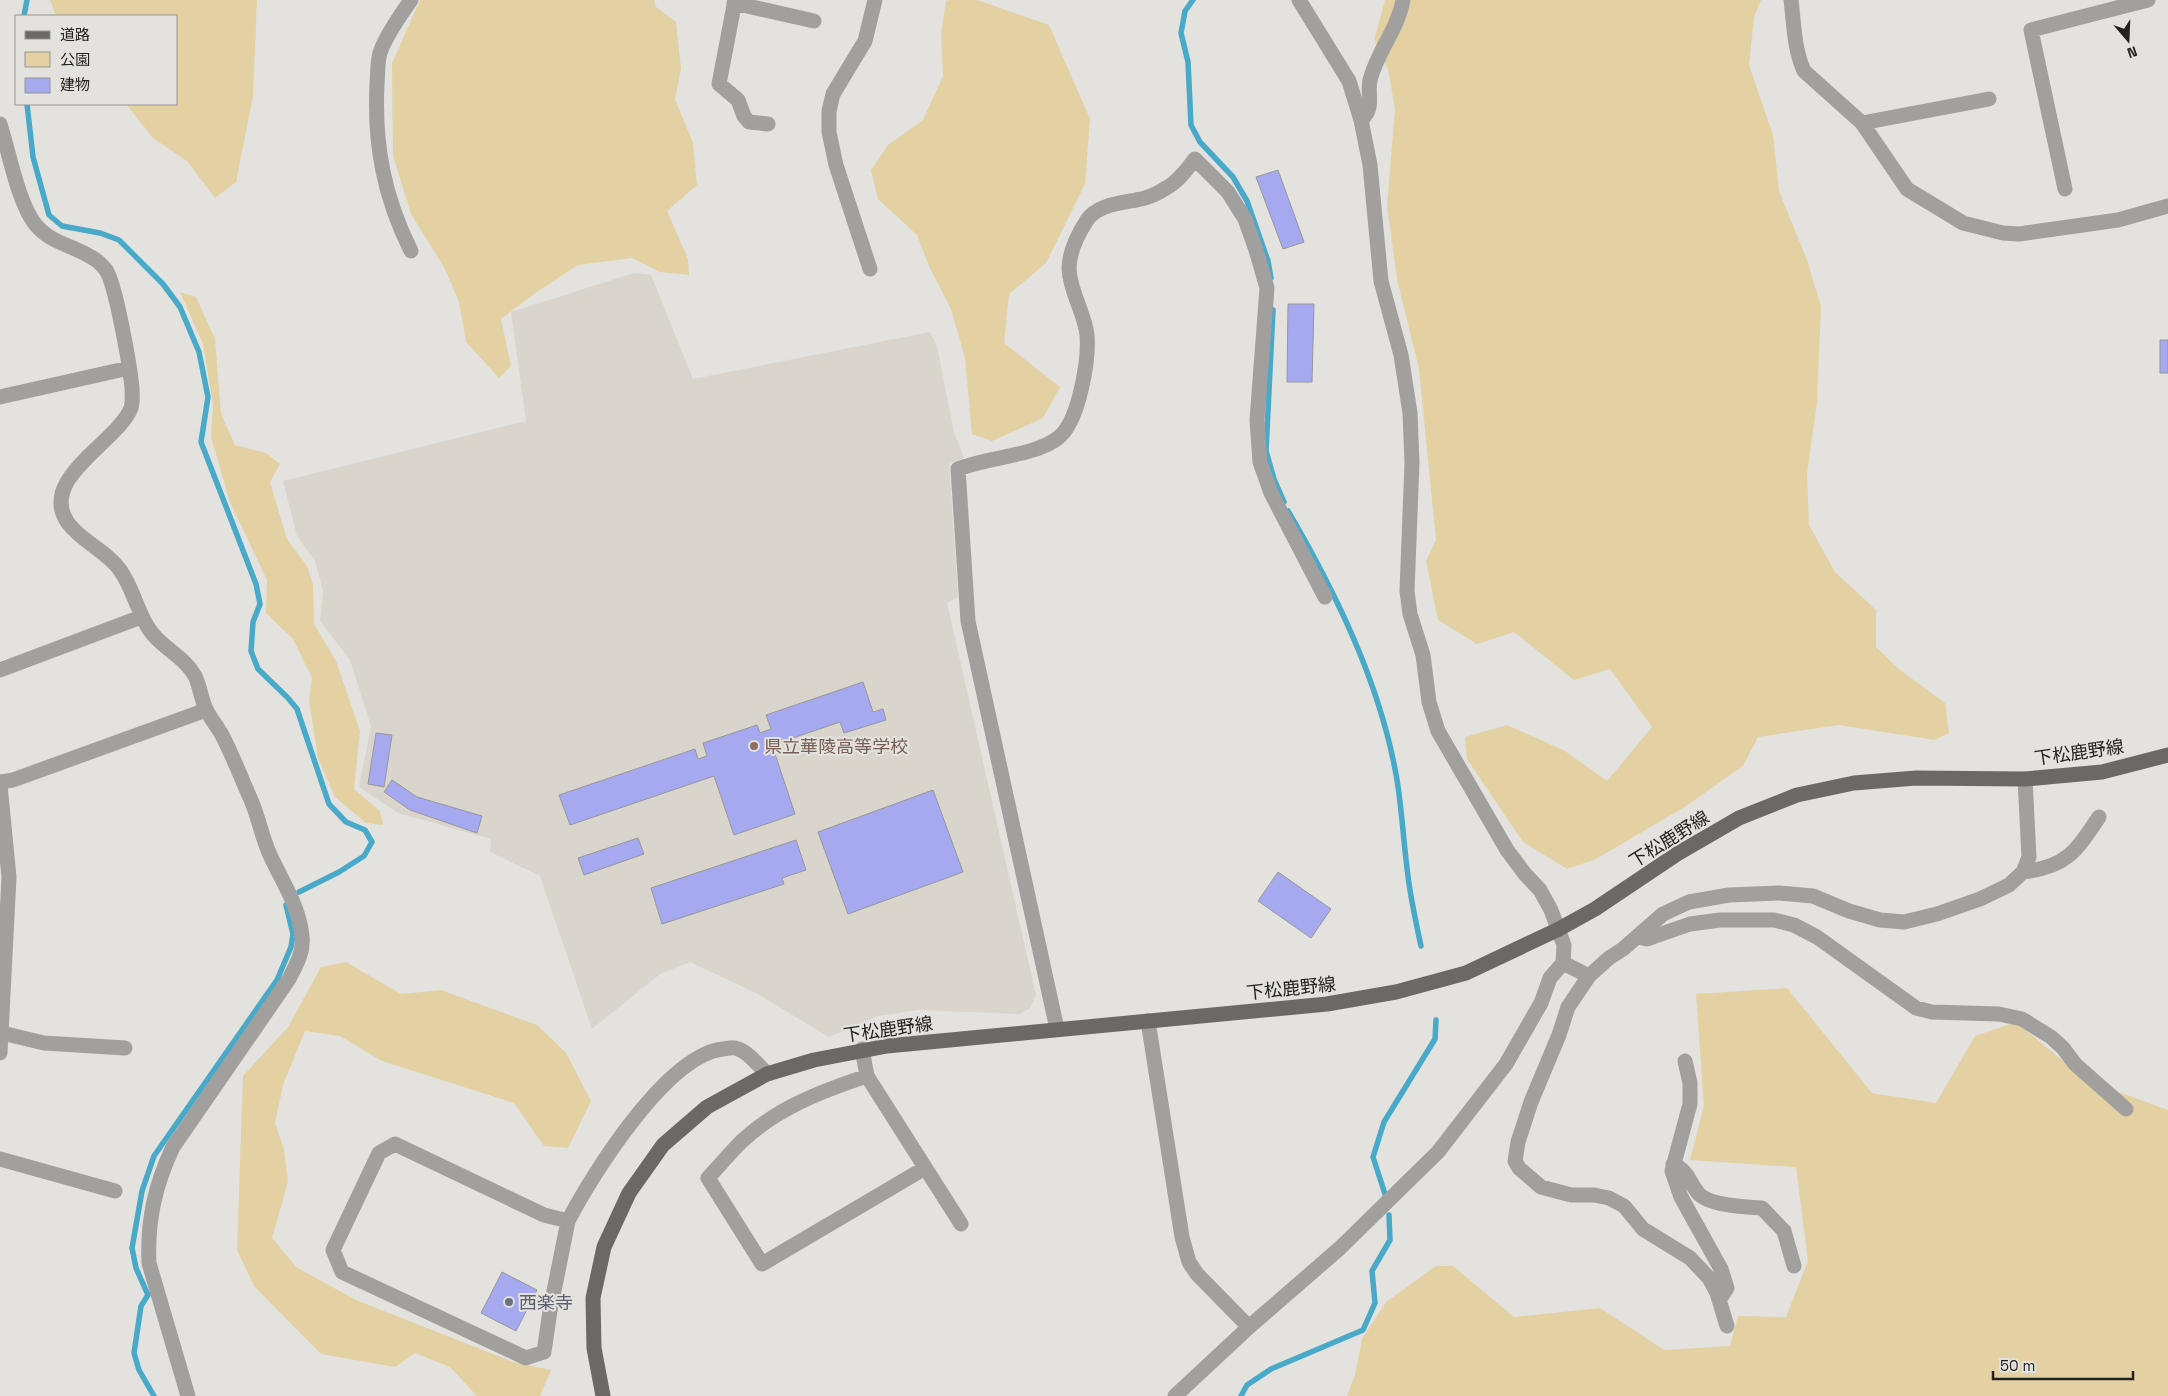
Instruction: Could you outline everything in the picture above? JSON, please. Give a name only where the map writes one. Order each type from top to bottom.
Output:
[{"type":"main road","name":"下松鹿野線","points":[[603,1396],[594,1348],[593,1298],[604,1246],[629,1193],[663,1145],[707,1107],[767,1074],[814,1060],[862,1049],[1327,1004],[1396,992],[1466,973],[1560,929],[1594,909],[1677,854],[1739,818],[1797,795],[1854,783],[1916,778],[2025,779],[2102,772],[2168,755]]},
{"type":"street","points":[[411,0],[380,51],[376,110],[379,150],[386,188],[398,224],[412,252]]},
{"type":"street","points":[[870,269],[836,165],[829,132],[829,111],[834,94],[865,41],[875,0]]},
{"type":"street","points":[[1175,1396],[1249,1327],[1340,1248],[1438,1152],[1506,1064],[1541,1003],[1550,978],[1563,963],[1564,945],[1560,929],[1540,890],[1507,850],[1438,730],[1429,702],[1423,654],[1410,614],[1407,591],[1412,463],[1410,413],[1401,355],[1381,281],[1370,165],[1361,120],[1349,82],[1299,0]]},
{"type":"street","points":[[1361,120],[1368,114],[1370,82],[1376,62],[1401,11],[1404,0]]},
{"type":"street","points":[[1791,0],[1799,61],[1804,70],[1862,123],[1907,189],[1963,223],[2003,234],[2019,234],[2118,220],[2168,206]]},
{"type":"street","points":[[2065,189],[2031,30],[2148,0]]},
{"type":"street","points":[[768,124],[749,122],[744,116],[738,100],[719,84],[734,2],[814,21]]},
{"type":"street","points":[[1862,123],[1989,99]]},
{"type":"street","points":[[0,124],[25,205],[34,223],[46,235],[60,244],[93,257],[106,270],[114,290],[129,368],[132,406],[123,421],[72,474],[64,486],[61,501],[67,522],[84,539],[111,559],[122,573],[151,633],[179,656],[195,676],[206,710],[221,734],[252,803],[270,856],[290,892],[300,920],[303,940],[300,958],[289,978],[172,1147],[160,1174],[152,1205],[148,1245],[149,1263],[188,1396]]},
{"type":"street","points":[[1057,1029],[968,621],[958,469],[973,463],[1041,448],[1060,438],[1075,415],[1085,363],[1087,334],[1076,303],[1069,271],[1070,255],[1084,226],[1088,218],[1101,208],[1147,197],[1168,187],[1195,159],[1228,192],[1245,219],[1256,250],[1267,288],[1257,420],[1260,462],[1270,494],[1325,597]]},
{"type":"street","points":[[0,397],[129,368]]},
{"type":"street","points":[[0,670],[142,617]]},
{"type":"street","points":[[0,1053],[9,877],[2,831],[0,784],[206,710]]},
{"type":"street","points":[[1727,1326],[1719,1300],[1709,1278],[1690,1258],[1643,1229],[1624,1206],[1609,1198],[1594,1195],[1571,1195],[1541,1187],[1519,1168],[1515,1161],[1518,1142],[1531,1102],[1559,1035],[1568,1007],[1588,976],[1663,914],[1689,902],[1729,895],[1778,893],[1813,896],[1857,914],[1880,920],[1904,922],[1937,914],[1980,899],[2009,885],[2023,872],[2029,857],[2025,779]]},
{"type":"street","points":[[2023,872],[2042,870],[2067,859],[2082,844],[2099,817]]},
{"type":"street","points":[[1638,936],[1647,939],[1690,924],[1720,920],[1774,920],[1794,925],[1817,937],[1916,1008],[1932,1012],[2000,1014],[2022,1019],[2051,1037],[2064,1048],[2075,1064],[2126,1109]]},
{"type":"street","points":[[1563,963],[1588,976]]},
{"type":"street","points":[[1148,1021],[1182,1237],[1189,1262],[1197,1274],[1249,1327]]},
{"type":"street","points":[[2,1033],[44,1043],[125,1048]]},
{"type":"street","points":[[568,1220],[544,1215],[395,1144],[379,1153],[334,1250],[342,1272],[526,1358],[544,1352],[568,1220],[609,1151],[644,1106],[688,1063],[712,1050],[734,1048],[751,1058],[767,1074]]},
{"type":"street","points":[[862,1049],[866,1076],[961,1224]]},
{"type":"street","points":[[1685,1061],[1690,1083],[1690,1104],[1686,1125],[1672,1171],[1681,1197],[1721,1269],[1727,1288],[1719,1300]]},
{"type":"street","points":[[866,1076],[822,1091],[778,1114],[742,1141],[708,1178],[762,1264],[925,1168]]},
{"type":"street","points":[[0,1160],[115,1192]]},
{"type":"street","points":[[1673,1164],[1684,1170],[1699,1194],[1708,1199],[1738,1207],[1762,1208],[1784,1231],[1794,1266]]},
{"type":"shaded area","points":[[634,273],[651,275],[693,379],[930,332],[937,346],[954,432],[964,458],[949,464],[958,597],[947,603],[1036,995],[1030,1008],[1020,1014],[919,1010],[878,1016],[829,1037],[756,993],[690,962],[660,974],[592,1029],[540,876],[490,852],[491,839],[398,813],[359,787],[371,726],[350,660],[320,621],[323,591],[315,561],[297,536],[283,481],[526,421],[511,312]]},
{"type":"green space","points":[[50,0],[257,0],[253,96],[236,182],[215,198],[187,161],[153,138],[127,105],[178,105],[178,15],[56,15]]},
{"type":"green space","points":[[420,0],[654,0],[656,7],[676,22],[681,69],[675,99],[693,143],[697,185],[667,211],[688,259],[689,275],[660,272],[632,258],[578,265],[538,291],[501,319],[511,366],[499,378],[466,342],[459,302],[444,267],[411,214],[393,156],[392,63]]},
{"type":"green space","points":[[977,0],[1049,25],[1090,119],[1085,184],[1046,263],[1009,294],[1004,343],[1060,387],[1043,418],[992,441],[972,434],[965,358],[951,309],[929,266],[917,235],[878,199],[871,170],[888,145],[923,120],[943,76],[941,33],[946,1]]},
{"type":"green space","points":[[1385,0],[1761,0],[1754,17],[1749,65],[1773,135],[1779,191],[1807,260],[1821,306],[1817,403],[1807,474],[1809,525],[1835,572],[1876,610],[1876,647],[1900,670],[1945,703],[1949,733],[1934,740],[1839,725],[1758,737],[1743,766],[1683,808],[1596,859],[1567,869],[1523,842],[1467,759],[1465,737],[1507,725],[1565,751],[1607,781],[1652,727],[1610,669],[1574,680],[1514,632],[1477,644],[1438,620],[1426,561],[1436,540],[1419,369],[1397,279],[1387,206],[1395,109],[1388,69],[1374,40]]},
{"type":"green space","points":[[180,292],[196,297],[215,339],[221,414],[235,445],[266,453],[280,464],[270,482],[287,539],[307,566],[313,584],[314,624],[336,661],[360,731],[354,789],[380,811],[383,825],[366,823],[335,797],[318,758],[309,700],[312,678],[293,639],[266,613],[267,580],[230,502],[211,437],[213,404],[203,344]]},
{"type":"green space","points":[[346,962],[401,994],[441,990],[537,1025],[566,1053],[591,1101],[568,1148],[544,1146],[514,1103],[382,1061],[340,1036],[305,1031],[283,1085],[275,1123],[284,1149],[288,1182],[272,1238],[296,1267],[356,1300],[513,1362],[551,1370],[540,1396],[477,1396],[450,1367],[415,1353],[395,1367],[321,1354],[254,1286],[237,1250],[243,1076],[288,1027],[321,967]]},
{"type":"green space","points":[[1787,988],[1872,1093],[1936,1103],[1975,1036],[2016,1022],[2086,1080],[2168,1110],[2168,1396],[1347,1396],[1355,1375],[1362,1339],[1386,1302],[1436,1266],[1453,1266],[1514,1317],[1600,1308],[1664,1350],[1730,1346],[1738,1316],[1786,1317],[1808,1261],[1796,1167],[1690,1160],[1704,1106],[1696,994]]},
{"type":"building","points":[[1278,170],[1304,242],[1283,249],[1256,177]]},
{"type":"building","points":[[1288,304],[1314,304],[1312,382],[1287,382]]},
{"type":"building","points":[[2160,340],[2168,340],[2168,373],[2160,373]]},
{"type":"building","points":[[863,682],[873,712],[883,709],[886,720],[844,733],[840,722],[772,745],[795,814],[734,835],[714,776],[570,825],[559,795],[695,749],[698,759],[707,756],[703,743],[757,725],[760,733],[771,729],[766,715]]},
{"type":"building","points":[[376,733],[392,735],[384,787],[368,784]]},
{"type":"building","points":[[392,780],[417,797],[482,816],[477,833],[410,810],[384,792]]},
{"type":"building","points":[[933,790],[963,872],[848,914],[818,832]]},
{"type":"building","points":[[638,838],[644,854],[584,875],[578,858]]},
{"type":"building","points":[[796,840],[806,870],[782,878],[784,884],[662,924],[651,888]]},
{"type":"building","points":[[1278,872],[1331,909],[1311,938],[1258,901]]},
{"type":"building","points":[[502,1272],[537,1290],[516,1331],[481,1313]]},
{"type":"waterway","points":[[24,15],[27,0]]},
{"type":"waterway","points":[[1193,0],[1185,11],[1181,33],[1188,62],[1191,125],[1200,142],[1233,177],[1247,201],[1268,261],[1271,278]]},
{"type":"waterway","points":[[27,105],[33,157],[49,215],[62,226],[100,233],[119,240],[163,284],[180,307],[199,352],[208,397],[201,442],[256,584],[260,604],[253,622],[251,651],[258,669],[297,709],[329,804],[346,822],[365,830],[372,842],[364,856],[339,872],[299,892]]},
{"type":"waterway","points":[[1273,310],[1266,451],[1274,479],[1284,502]]},
{"type":"waterway","points":[[1288,511],[1339,607],[1368,675],[1380,709],[1397,780],[1412,904],[1421,946]]},
{"type":"waterway","points":[[154,1396],[139,1370],[134,1353],[141,1306],[148,1295],[136,1268],[132,1248],[142,1191],[154,1156],[277,980],[291,947],[293,934],[286,905]]},
{"type":"waterway","points":[[1385,1194],[1373,1157],[1384,1122],[1435,1039],[1436,1020]]},
{"type":"waterway","points":[[1241,1396],[1247,1385],[1271,1369],[1363,1330],[1375,1303],[1372,1271],[1390,1240],[1389,1215]]},
{"type":"place","name":"県立華陵高等学校","points":[[754,746]]},
{"type":"place","name":"西楽寺","points":[[509,1302]]}]
